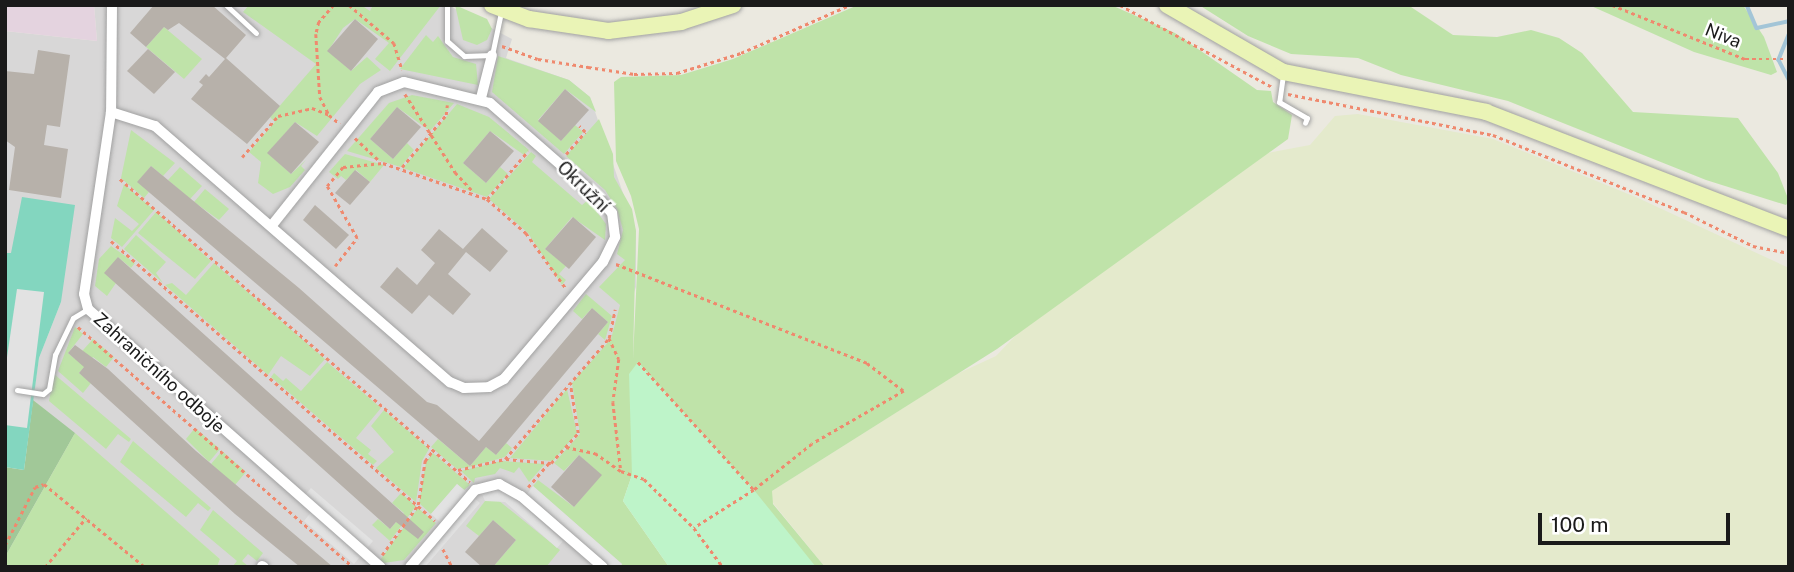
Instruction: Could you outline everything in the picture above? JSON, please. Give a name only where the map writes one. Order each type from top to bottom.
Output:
[{"type":"main road","points":[[496,7],[529,19],[608,31],[681,22],[733,5]]},
{"type":"main road","points":[[1167,5],[1283,72],[1486,112],[1789,229]]},
{"type":"street","points":[[111,112],[112,5]]},
{"type":"street","points":[[481,98],[492,55]]},
{"type":"street","name":"Okružní","points":[[111,112],[155,126],[272,224],[450,382],[464,388],[489,387],[504,379],[603,262],[615,237],[612,213],[536,143],[481,98],[404,82],[377,92],[272,224]]},
{"type":"street","name":"Zahraničního odboje","points":[[111,112],[84,294],[88,309],[378,565]]},
{"type":"street","points":[[410,567],[475,489],[499,484],[521,496],[603,567]]},
{"type":"lane","points":[[226,5],[256,33]]},
{"type":"lane","points":[[447,5],[447,41],[464,56],[492,55],[496,7]]},
{"type":"lane","points":[[1283,72],[1279,102],[1307,118],[1305,124]]},
{"type":"lane","points":[[17,390],[43,394],[49,389],[55,355],[72,322],[88,309]]},
{"type":"path","points":[[328,115],[320,97],[316,34],[319,22],[334,5]]},
{"type":"path","points":[[495,43],[538,59],[634,74],[677,73],[741,53],[850,5]]},
{"type":"path","points":[[1120,5],[1280,91],[1332,106],[1392,113],[1493,135],[1672,207],[1753,246],[1789,253]]},
{"type":"path","name":"Niva","points":[[1612,5],[1745,59],[1789,59]]},
{"type":"path","points":[[401,168],[446,115],[450,92]]},
{"type":"path","points":[[242,157],[278,116],[313,108],[328,115],[346,129],[383,163]]},
{"type":"path","points":[[558,163],[585,132],[579,125]]},
{"type":"path","points":[[486,199],[536,143]]},
{"type":"path","points":[[329,274],[357,238],[327,186],[343,167],[383,163],[486,199],[526,233],[558,282],[576,295]]},
{"type":"path","points":[[120,179],[458,470],[475,489]]},
{"type":"path","points":[[111,241],[443,528]]},
{"type":"path","points":[[603,262],[629,266],[867,363],[904,391],[812,444],[754,490],[694,528]]},
{"type":"path","points":[[505,459],[609,338],[615,310]]},
{"type":"path","points":[[72,322],[353,567]]},
{"type":"path","points":[[609,338],[619,359],[613,402],[621,471]]},
{"type":"path","points":[[638,362],[754,490]]},
{"type":"path","points":[[521,496],[578,433],[570,383]]},
{"type":"path","points":[[566,447],[595,453],[621,471],[644,479],[694,528],[723,567]]},
{"type":"path","points":[[378,565],[418,505],[425,461],[433,450]]},
{"type":"path","points":[[458,470],[505,459],[549,463]]},
{"type":"path","points":[[5,545],[38,484],[54,490],[145,567]]},
{"type":"path","points":[[44,567],[86,518]]},
{"type":"path","points":[[443,549],[452,567]]},
{"type":"shaded area","points":[[5,5],[94,5],[97,41],[5,31]]},
{"type":"shaded area","points":[[94,5],[448,5],[512,39],[506,58],[569,80],[590,97],[636,231],[636,287],[600,380],[625,567],[217,567],[220,559],[33,400],[39,358],[61,302],[11,253],[5,253],[5,31],[97,41]]},
{"type":"shaded area","points":[[17,289],[44,292],[27,428],[5,425],[5,371]]},
{"type":"shaded area","points":[[457,484],[480,503],[425,567],[416,567],[446,527],[431,514]]},
{"type":"shaded area","points":[[533,486],[622,564],[620,567],[611,567],[527,494]]},
{"type":"shaded area","points":[[311,488],[373,541],[354,564],[304,521],[316,506],[305,495]]},
{"type":"shaded area","points":[[491,489],[509,493],[563,541],[557,548],[505,502],[485,501],[481,492]]},
{"type":"green space","points":[[249,5],[361,5],[370,11],[373,5],[441,5],[390,71],[375,59],[389,43],[355,19],[343,28],[328,51],[351,71],[367,57],[381,70],[360,84],[317,136],[295,122],[268,153],[291,174],[306,160],[301,166],[305,170],[290,187],[273,194],[258,183],[261,162],[249,152],[275,122],[270,117],[316,64],[243,12]]},
{"type":"green space","points":[[455,5],[487,19],[492,29],[487,40],[477,45],[463,40]]},
{"type":"green space","points":[[858,5],[1111,5],[1175,33],[1257,90],[1271,91],[1273,102],[1292,115],[1288,139],[997,349],[772,491],[773,504],[825,567],[682,567],[632,370],[632,475],[623,501],[669,567],[620,567],[622,564],[533,486],[538,480],[574,507],[601,475],[579,455],[564,471],[554,463],[580,434],[572,383],[611,339],[620,305],[599,287],[625,260],[617,254],[623,230],[617,209],[605,190],[566,156],[599,119],[613,154],[614,177],[632,209],[636,231],[633,359],[639,229],[631,196],[616,161],[614,82],[621,77],[681,75],[733,59]]},
{"type":"green space","points":[[1199,5],[1408,5],[1453,35],[1497,37],[1531,30],[1559,38],[1582,53],[1633,112],[1738,118],[1778,173],[1789,201],[1786,205],[1706,180],[1508,101],[1401,75],[1358,58],[1291,54],[1248,36]]},
{"type":"green space","points":[[1589,5],[1743,5],[1764,37],[1777,72],[1771,75],[1694,52]]},
{"type":"green space","points":[[164,27],[202,59],[184,79],[146,47]]},
{"type":"green space","points":[[426,35],[433,42],[438,36],[453,57],[476,64],[478,85],[400,69]]},
{"type":"green space","points":[[498,56],[569,80],[590,97],[596,112],[565,89],[538,120],[561,141],[575,125],[583,132],[564,154],[492,92]]},
{"type":"green space","points":[[412,95],[454,103],[430,131],[397,107],[370,139],[393,159],[407,143],[414,150],[401,167],[347,151],[389,103]]},
{"type":"green space","points":[[457,104],[489,117],[529,150],[524,155],[490,131],[463,163],[486,183],[500,167],[508,174],[487,197],[403,168]]},
{"type":"green space","points":[[1358,114],[1493,139],[1638,198],[1789,268],[1789,567],[825,567],[769,498],[772,491],[957,374],[996,356],[1017,334],[1268,153],[1310,145],[1335,116]]},
{"type":"green space","points":[[131,130],[175,163],[163,176],[151,166],[138,182],[149,192],[144,198],[121,178]]},
{"type":"green space","points":[[531,152],[536,156],[532,162],[582,205],[588,200],[606,224],[605,240],[572,217],[545,249],[566,266],[559,274],[566,280],[562,285],[528,233],[489,199]]},
{"type":"green space","points":[[345,154],[384,165],[370,182],[356,170],[346,180],[341,176],[338,179],[329,172]]},
{"type":"green space","points":[[180,167],[202,186],[190,199],[168,180]]},
{"type":"green space","points":[[124,184],[154,210],[122,247],[111,238],[115,218],[132,231],[139,224],[117,206]]},
{"type":"green space","points":[[205,189],[229,209],[219,220],[194,202]]},
{"type":"green space","points":[[22,197],[75,205],[61,302],[39,358],[24,470],[5,467],[5,253],[11,253]]},
{"type":"green space","points":[[156,212],[211,261],[195,279],[138,233]]},
{"type":"green space","points":[[136,235],[166,262],[156,273],[163,283],[124,249]]},
{"type":"green space","points":[[111,246],[135,263],[131,268],[118,257],[116,283],[107,296],[95,286],[99,259]]},
{"type":"green space","points":[[214,263],[325,359],[310,376],[281,356],[268,375],[165,285],[172,283],[186,295]]},
{"type":"green space","points":[[586,294],[612,316],[605,340],[598,334],[608,322],[592,308],[582,319],[573,311]]},
{"type":"green space","points":[[75,327],[83,334],[68,353],[75,359],[93,339],[114,357],[106,367],[93,357],[79,373],[91,383],[83,393],[58,371]]},
{"type":"green space","points":[[327,362],[381,408],[356,438],[371,450],[368,454],[377,461],[373,465],[271,377],[274,373],[283,381],[286,378],[301,391]]},
{"type":"green space","points":[[638,362],[754,490],[816,567],[669,567],[623,501],[632,475],[629,374]]},
{"type":"green space","points":[[54,374],[131,439],[129,442],[118,434],[106,449],[49,401]]},
{"type":"green space","points":[[567,389],[577,433],[553,461],[510,458]]},
{"type":"green space","points":[[33,400],[75,433],[5,557],[5,467],[24,470]]},
{"type":"green space","points":[[384,410],[429,449],[422,461],[416,502],[376,468],[394,452],[371,426]]},
{"type":"green space","points":[[195,428],[220,449],[209,462],[186,439]]},
{"type":"green space","points":[[75,433],[220,559],[217,567],[5,567],[5,557]]},
{"type":"green space","points":[[438,439],[470,466],[486,447],[496,455],[506,443],[512,448],[505,457],[470,467],[457,469],[431,447]]},
{"type":"green space","points":[[133,441],[211,508],[208,511],[198,503],[186,517],[120,462]]},
{"type":"green space","points":[[222,451],[246,472],[235,485],[211,464]]},
{"type":"green space","points":[[433,453],[470,485],[464,490],[457,484],[431,514],[419,503],[426,462]]},
{"type":"green space","points":[[501,461],[545,464],[529,482],[519,467],[514,473],[500,468],[495,474],[475,478],[474,483],[461,471]]},
{"type":"green space","points":[[401,493],[416,506],[390,541],[372,525],[378,519],[390,529],[404,513],[392,503]]},
{"type":"green space","points":[[498,500],[560,550],[546,567],[493,567],[516,540],[493,520],[479,536],[466,526],[485,501]]},
{"type":"green space","points":[[418,508],[436,523],[404,560],[384,563],[380,560]]},
{"type":"green space","points":[[213,510],[263,553],[257,561],[248,554],[242,561],[249,567],[232,567],[237,561],[200,530]]},
{"type":"building","points":[[154,5],[212,5],[246,35],[226,58],[280,106],[247,144],[191,99],[203,85],[199,82],[206,74],[209,77],[225,59],[179,23],[168,30],[164,27],[146,47],[130,33]]},
{"type":"building","points":[[355,19],[378,39],[351,71],[327,51]]},
{"type":"building","points":[[148,49],[175,72],[154,94],[127,71]]},
{"type":"building","points":[[38,50],[70,55],[60,127],[47,125],[44,145],[68,149],[61,198],[9,190],[15,147],[5,140],[5,71],[34,74]]},
{"type":"building","points":[[565,89],[589,110],[561,141],[538,121]]},
{"type":"building","points":[[397,107],[421,127],[393,159],[370,139]]},
{"type":"building","points":[[295,122],[319,142],[291,174],[267,153]]},
{"type":"building","points":[[490,131],[514,151],[486,183],[463,163]]},
{"type":"building","points":[[151,166],[299,288],[427,402],[437,405],[479,441],[592,308],[608,322],[496,455],[486,447],[470,466],[137,182]]},
{"type":"building","points":[[355,170],[370,182],[350,205],[335,193]]},
{"type":"building","points":[[315,205],[349,235],[336,249],[303,220]]},
{"type":"building","points":[[573,217],[596,237],[569,269],[545,249]]},
{"type":"building","points":[[482,228],[508,251],[490,272],[466,252],[448,274],[471,294],[453,315],[429,295],[412,314],[380,287],[397,267],[417,285],[435,263],[421,250],[439,229],[463,249]]},
{"type":"building","points":[[118,257],[424,532],[418,539],[396,522],[390,529],[104,273]]},
{"type":"building","points":[[75,345],[108,369],[196,451],[333,567],[300,567],[235,514],[79,373],[84,367],[68,353]]},
{"type":"building","points":[[579,455],[602,475],[574,507],[551,487]]},
{"type":"building","points":[[493,520],[516,540],[493,567],[482,567],[465,552]]},
{"type":"waterway","points":[[1747,5],[1757,28],[1789,21]]},
{"type":"waterway","points":[[1789,35],[1779,60],[1789,80]]}]
